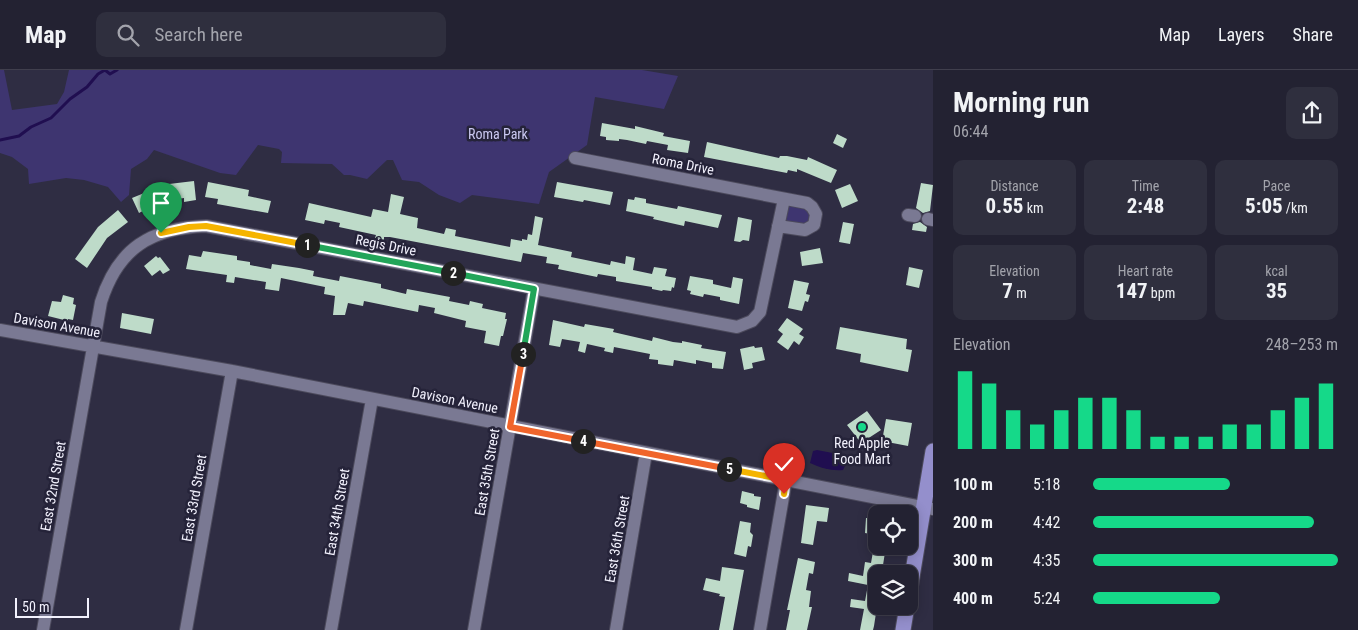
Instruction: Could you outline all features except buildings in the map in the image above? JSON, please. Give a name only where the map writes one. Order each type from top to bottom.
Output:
[{"type":"main road","points":[[916,565],[928,509],[933,451]]},
{"type":"main road","points":[[903,630],[906,615]]},
{"type":"street","name":"Roma Drive","points":[[575,158],[784,199],[810,205],[814,210],[816,218],[814,225],[806,230],[778,226]]},
{"type":"street","points":[[778,226],[784,199]]},
{"type":"street","name":"Regis Drive","points":[[93,347],[104,294],[112,274],[131,251],[151,237],[174,229],[206,226],[736,327],[744,325],[756,317],[763,304],[778,226]]},
{"type":"street","name":"East 35th Street","points":[[474,630],[534,289]]},
{"type":"street","name":"Davison Avenue","points":[[0,330],[232,371],[928,509]]},
{"type":"street","name":"East 32nd Street","points":[[43,630],[93,347]]},
{"type":"street","name":"East 33rd Street","points":[[186,630],[232,371]]},
{"type":"street","name":"East 34th Street","points":[[331,630],[372,399]]},
{"type":"street","name":"East 36th Street","points":[[616,630],[646,453]]},
{"type":"street","points":[[760,630],[786,480]]},
{"type":"green space","name":"Roma Park","points":[[0,70],[4,70],[12,110],[57,104],[64,92],[69,70],[642,70],[678,76],[664,109],[595,97],[587,145],[549,172],[539,204],[472,195],[460,203],[439,195],[419,182],[402,180],[393,160],[387,160],[367,179],[344,175],[332,164],[281,163],[282,152],[279,149],[258,145],[236,175],[220,173],[154,150],[147,159],[131,169],[129,195],[121,202],[108,187],[84,180],[66,178],[29,184],[28,169],[12,157],[0,153]]},
{"type":"green space","points":[[789,206],[805,209],[810,213],[810,220],[806,224],[787,221],[785,219]]},
{"type":"shaded area","points":[[817,450],[843,455],[846,459],[843,470],[826,469],[810,463],[813,451]]},
{"type":"waterway","points":[[0,140],[19,136],[31,127],[51,118],[70,99],[87,87],[98,74],[105,70],[110,74],[117,70]]},
{"type":"place","name":"Red Apple Food Mart","points":[[862,427]]},
{"type":"route","points":[[161,233],[174,229],[206,226],[534,289],[510,427],[786,480],[784,494]]}]
